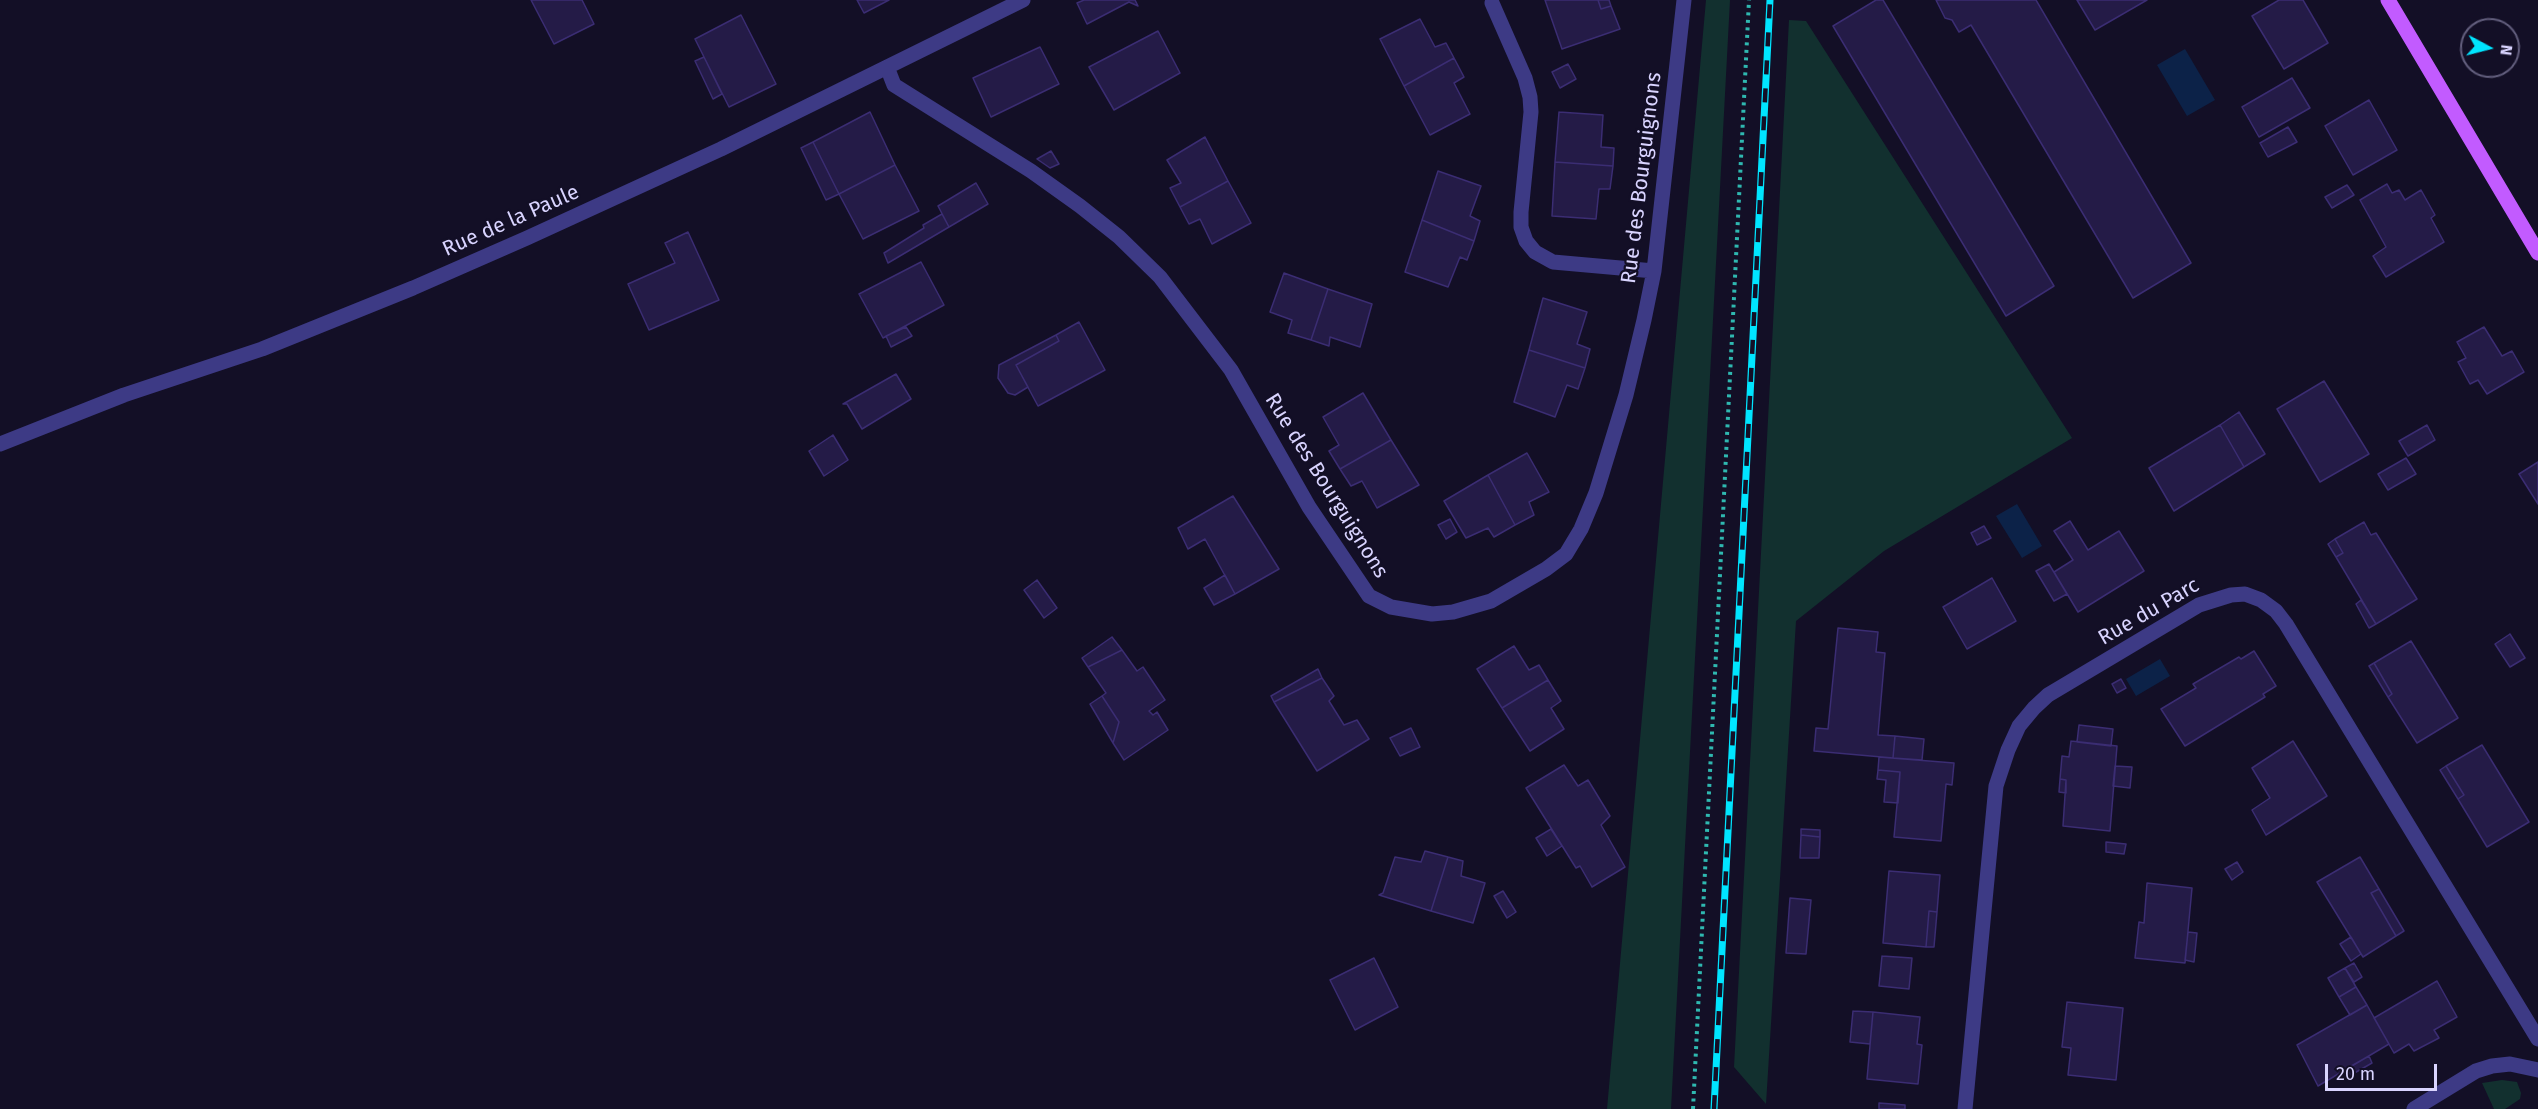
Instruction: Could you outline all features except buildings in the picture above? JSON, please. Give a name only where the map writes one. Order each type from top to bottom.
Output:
[{"type":"main road","points":[[2388,0],[2538,253]]},
{"type":"street","name":"Rue de la Paule","points":[[0,444],[124,395],[262,349],[413,288],[721,149],[1023,0]]},
{"type":"street","name":"Rue des Bourguignons","points":[[887,68],[894,85],[1031,171],[1080,206],[1119,237],[1160,277],[1231,370],[1309,507],[1369,596],[1391,607],[1432,614],[1453,612],[1491,601],[1546,569],[1566,554],[1581,529],[1596,493],[1626,395],[1653,271],[1684,0]]},
{"type":"street","points":[[1492,3],[1525,78],[1530,97],[1531,119],[1521,212],[1521,227],[1526,240],[1535,252],[1553,262],[1653,271]]},
{"type":"street","name":"Rue du Parc","points":[[1965,1109],[1996,786],[2007,750],[2019,726],[2048,695],[2199,605],[2231,595],[2245,594],[2261,600],[2276,611],[2286,624],[2538,1039]]},
{"type":"street","points":[[2414,1109],[2476,1071],[2510,1064],[2538,1070]]},
{"type":"path","points":[[1693,1109],[1749,0]]},
{"type":"green space","points":[[1706,0],[1730,0],[1671,1109],[1607,1109]]},
{"type":"green space","points":[[1789,20],[1806,21],[2072,438],[1884,551],[1796,621],[1766,1104],[1734,1067]]},
{"type":"green space","points":[[2502,1080],[2517,1082],[2521,1093],[2520,1099],[2505,1109],[2494,1109],[2482,1083]]},
{"type":"water","points":[[2185,49],[2215,100],[2187,116],[2157,65]]},
{"type":"water","points":[[2017,504],[2042,546],[2022,558],[1996,516]]},
{"type":"water","points":[[2160,659],[2170,676],[2136,696],[2126,679]]},
{"type":"railway","points":[[1714,1109],[1770,0]]}]
